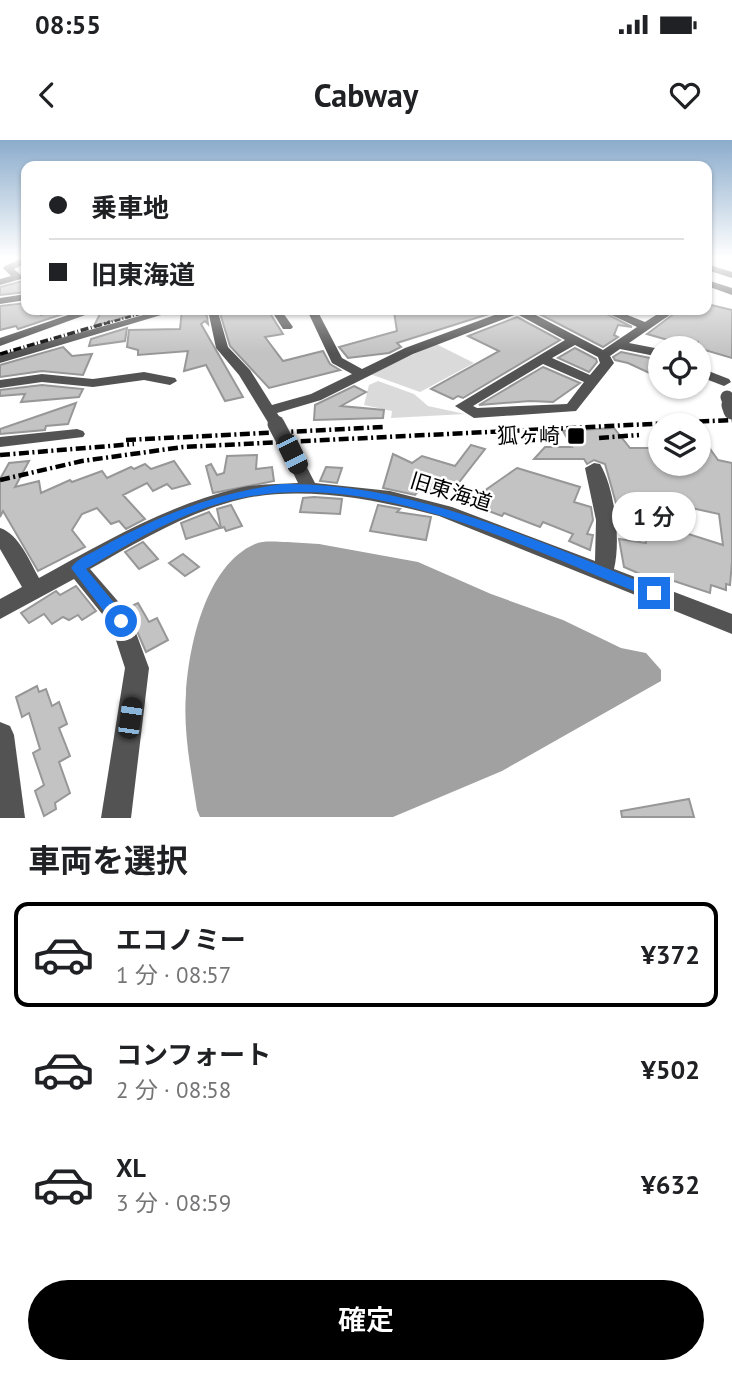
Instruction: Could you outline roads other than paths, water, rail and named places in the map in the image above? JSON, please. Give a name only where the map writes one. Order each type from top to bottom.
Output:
[{"type":"street","points":[[0,342],[78,315]]},
{"type":"street","points":[[0,359],[154,315]]},
{"type":"street","points":[[214,315],[219,343],[245,373],[309,488]]},
{"type":"street","points":[[279,315],[287,327]]},
{"type":"street","points":[[314,315],[337,360],[363,375]]},
{"type":"street","points":[[272,418],[409,351],[505,315]]},
{"type":"street","points":[[527,315],[603,355],[607,363],[571,408],[474,412],[462,406],[574,340]]},
{"type":"street","points":[[618,315],[646,327]]},
{"type":"street","points":[[603,355],[664,315]]},
{"type":"street","points":[[618,345],[633,349],[648,348]]},
{"type":"street","points":[[542,359],[591,380]]},
{"type":"street","points":[[0,384],[42,378],[93,383],[144,376],[170,381]]},
{"type":"street","points":[[711,381],[729,396]]},
{"type":"street","points":[[0,442],[77,434]]},
{"type":"street","points":[[594,468],[604,512],[608,557],[602,573]]},
{"type":"street","name":"旧東海道","points":[[0,610],[143,531],[219,499],[282,488],[309,488],[390,497],[445,511],[732,624]]},
{"type":"street","points":[[0,535],[17,557],[34,590]]},
{"type":"street","points":[[77,568],[121,621],[137,668],[117,817]]},
{"type":"street","points":[[0,735],[10,817]]},
{"type":"railway","points":[[104,324],[136,315]]},
{"type":"railway","points":[[0,354],[110,322]]},
{"type":"railway","points":[[0,480],[82,461],[183,447],[732,420]]},
{"type":"railway","points":[[126,440],[384,427]]},
{"type":"railway","points":[[599,438],[639,435]]},
{"type":"railway","points":[[525,440],[560,440]]},
{"type":"railway","points":[[0,455],[134,444]]},
{"type":"place","name":"狐ヶ崎","points":[[576,436]]}]
